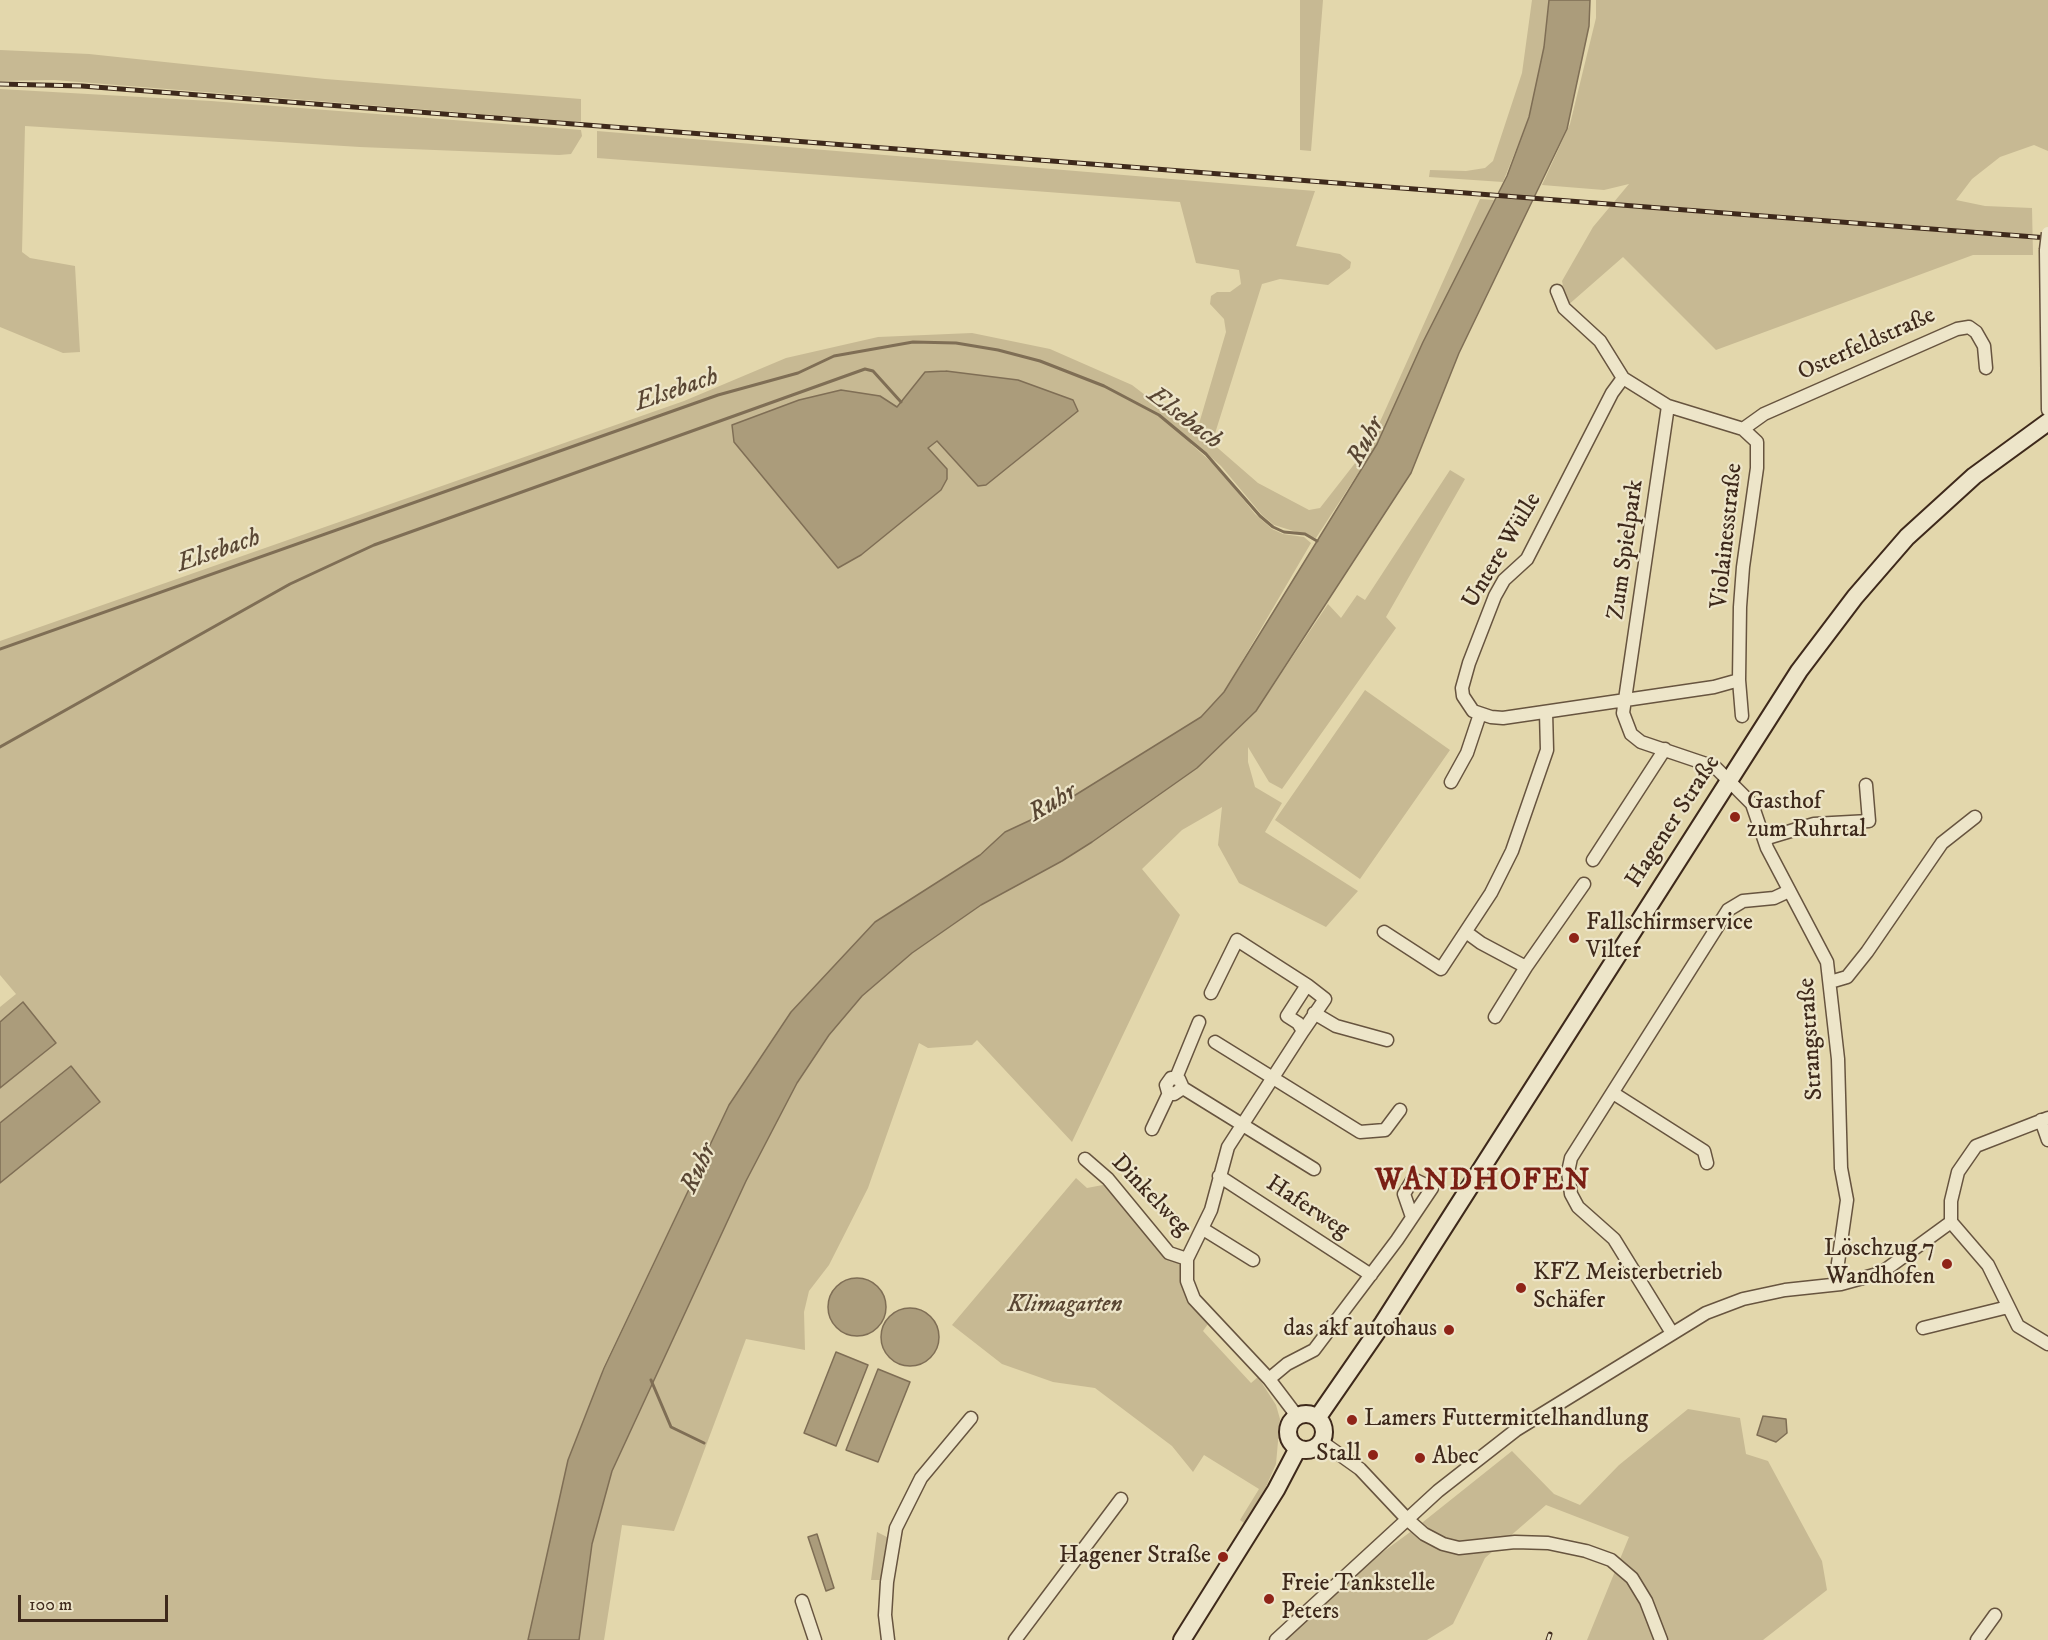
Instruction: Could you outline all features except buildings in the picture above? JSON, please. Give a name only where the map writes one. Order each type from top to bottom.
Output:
[{"type":"main road","name":"Hagener Straße","points":[[1318,1417],[1383,1323],[1799,671],[1880,566],[1950,497],[2048,422]]},
{"type":"main road","points":[[1308,1413],[1318,1417],[1325,1432],[1322,1442],[1314,1449],[1298,1448],[1288,1436],[1291,1421],[1297,1416],[1308,1413]]},
{"type":"main road","points":[[1182,1640],[1276,1490],[1298,1448]]},
{"type":"street","points":[[2048,233],[2046,250],[2048,410]]},
{"type":"street","name":"Violainesstraße","points":[[1557,291],[1564,308],[1600,341],[1623,378],[1668,406],[1743,429],[1754,439],[1758,448],[1743,567],[1739,681],[1742,716]]},
{"type":"street","name":"Osterfeldstraße","points":[[1743,429],[1764,414],[1957,329],[1969,327],[1976,332],[1983,346],[1986,368]]},
{"type":"street","name":"Untere Wülle","points":[[1480,714],[1467,706],[1462,687],[1468,663],[1495,596],[1504,580],[1527,559],[1612,393],[1623,378]]},
{"type":"street","name":"Zum Spielpark","points":[[1627,700],[1668,406]]},
{"type":"street","points":[[1451,782],[1467,753],[1480,714],[1503,718],[1739,681]]},
{"type":"street","points":[[1627,700],[1623,713],[1630,734],[1641,742],[1715,767],[1730,780]]},
{"type":"street","points":[[1384,932],[1441,969],[1491,893],[1512,851],[1547,750],[1546,712]]},
{"type":"street","points":[[1593,860],[1665,749]]},
{"type":"street","name":"Strangstraße","points":[[1730,780],[1752,804],[1764,839],[1827,962],[1838,1059],[1840,1157],[1847,1200],[1837,1270],[1841,1284]]},
{"type":"street","points":[[1764,839],[1814,824],[1869,821],[1866,785]]},
{"type":"street","points":[[1830,982],[1846,977],[1867,952],[1942,843],[1975,817]]},
{"type":"street","points":[[1495,1017],[1526,967],[1584,885]]},
{"type":"street","points":[[1672,1333],[1614,1239],[1578,1207],[1570,1194],[1568,1172],[1571,1158],[1728,910],[1743,901],[1774,898],[1789,891]]},
{"type":"street","points":[[1466,932],[1481,943],[1526,967]]},
{"type":"street","points":[[1211,993],[1238,940],[1325,999],[1228,1147],[1211,1210],[1187,1259],[1187,1281],[1194,1299],[1269,1379],[1297,1416]]},
{"type":"street","points":[[1303,1031],[1298,1023],[1287,1016],[1307,985]]},
{"type":"street","points":[[1314,1013],[1336,1026],[1388,1040]]},
{"type":"street","points":[[1179,1083],[1199,1022]]},
{"type":"street","points":[[1215,1042],[1360,1132],[1385,1130],[1400,1110]]},
{"type":"street","points":[[1152,1129],[1169,1093],[1167,1083],[1179,1083],[1314,1169]]},
{"type":"street","points":[[1613,1093],[1704,1151],[1707,1163]]},
{"type":"street","points":[[2048,1140],[2045,1119],[1976,1146],[1965,1158],[1958,1172],[1951,1201],[1951,1222],[1988,1265],[2018,1326],[2048,1344]]},
{"type":"street","name":"Dinkelweg","points":[[1085,1159],[1108,1179],[1169,1253],[1187,1259]]},
{"type":"street","name":"Haferweg","points":[[1219,1176],[1371,1275]]},
{"type":"street","points":[[1269,1379],[1287,1364],[1314,1350],[1412,1217]]},
{"type":"street","points":[[1276,1640],[1438,1491],[1516,1430],[1672,1333],[1706,1313],[1743,1299],[1785,1290],[1841,1284],[1881,1273],[1951,1222]]},
{"type":"street","points":[[1203,1229],[1253,1260]]},
{"type":"street","points":[[1923,1328],[2008,1307]]},
{"type":"street","points":[[888,1640],[885,1614],[887,1582],[896,1528],[921,1478],[971,1418]]},
{"type":"street","points":[[1322,1442],[1360,1469],[1424,1534],[1443,1544],[1459,1548],[1515,1542],[1548,1543],[1586,1551],[1611,1560],[1632,1578],[1646,1600],[1661,1640]]},
{"type":"street","points":[[1015,1640],[1120,1499]]},
{"type":"street","points":[[802,1601],[815,1640]]},
{"type":"street","points":[[1977,1640],[1995,1615]]},
{"type":"green space","points":[[1300,0],[1323,0],[1311,151],[1300,150]]},
{"type":"green space","points":[[1532,0],[1549,0],[1544,47],[1529,117],[1503,182],[1429,177],[1430,170],[1466,171],[1485,168],[1493,161],[1522,73]]},
{"type":"green space","points":[[1596,0],[2048,0],[2048,151],[2034,145],[2000,157],[1972,179],[1956,200],[1985,206],[2032,208],[2033,255],[1973,255],[1716,350],[1623,257],[1567,306],[1562,281],[1593,227],[1629,184],[1604,190],[1542,185],[1570,124],[1596,18]]},
{"type":"green space","points":[[0,50],[89,54],[325,79],[581,99],[581,122],[54,80],[0,81]]},
{"type":"green space","points":[[0,89],[211,101],[581,130],[582,136],[571,154],[559,155],[360,147],[25,126],[22,252],[30,258],[75,266],[80,352],[63,353],[0,327]]},
{"type":"green space","points":[[597,131],[1315,191],[1296,246],[1340,254],[1351,262],[1350,268],[1328,285],[1280,279],[1262,284],[1212,443],[1258,483],[1309,510],[1320,508],[1370,444],[1480,199],[1494,200],[1377,444],[1316,538],[1274,525],[1262,515],[1221,466],[1192,441],[1191,444],[1218,468],[1255,514],[1272,529],[1283,534],[1304,537],[1311,543],[1224,692],[1201,717],[1048,812],[1006,832],[791,1012],[729,1105],[603,1368],[545,1570],[528,1640],[0,1640],[0,1183],[100,1102],[71,1066],[0,1123],[0,1088],[56,1043],[23,1003],[0,1022],[0,1007],[16,994],[0,975],[0,641],[684,401],[786,358],[878,337],[972,333],[1050,349],[1132,385],[1196,434],[1226,332],[1224,319],[1210,304],[1211,296],[1217,292],[1230,292],[1241,284],[1239,270],[1196,263],[1180,202],[597,158]],"holes":[[[946,371],[1018,380],[978,486],[938,441],[927,448],[941,490],[861,555],[838,568],[734,442],[880,396],[897,407],[925,372]]]},
{"type":"green space","points":[[1450,470],[1465,479],[1386,617],[1396,628],[1282,789],[1269,782],[1248,747],[1248,762],[1255,787],[1282,803],[1265,832],[1358,891],[1326,927],[1239,883],[1218,845],[1222,807],[1182,830],[1142,869],[1180,915],[1072,1142],[977,1040],[972,1045],[928,1048],[919,1043],[868,1188],[829,1265],[809,1291],[804,1312],[805,1350],[746,1339],[674,1531],[622,1525],[604,1640],[579,1640],[592,1544],[612,1471],[746,1181],[797,1083],[829,1035],[862,996],[912,953],[981,905],[1062,861],[1197,768],[1256,711],[1328,604],[1341,618],[1357,595],[1365,600]]},
{"type":"green space","points":[[1365,690],[1450,750],[1360,879],[1275,820]]},
{"type":"green space","name":"Klimagarten","points":[[1076,1178],[1087,1188],[1108,1184],[1183,1264],[1184,1288],[1189,1305],[1208,1324],[1203,1331],[1251,1383],[1258,1377],[1276,1405],[1280,1419],[1276,1464],[1265,1489],[1244,1523],[1240,1520],[1259,1489],[1204,1455],[1193,1472],[1172,1446],[1095,1388],[1053,1382],[1002,1364],[952,1325]]},
{"type":"green space","points":[[1688,1409],[1740,1418],[1746,1454],[1768,1461],[1822,1561],[1827,1590],[1763,1640],[1587,1640],[1629,1537],[1546,1505],[1485,1558],[1453,1624],[1427,1640],[1279,1640],[1335,1587],[1413,1530],[1512,1451],[1554,1494],[1580,1505],[1619,1465]]},
{"type":"green space","points":[[877,1532],[891,1539],[884,1580],[871,1580]]},
{"type":"water","name":"Ruhr","points":[[1549,0],[1590,0],[1589,26],[1567,129],[1459,353],[1411,473],[1256,711],[1197,768],[1092,842],[981,905],[912,953],[862,996],[829,1035],[797,1083],[746,1181],[612,1471],[592,1544],[579,1640],[528,1640],[568,1460],[604,1368],[729,1105],[791,1012],[875,922],[980,855],[1005,832],[1048,812],[1201,717],[1224,692],[1377,444],[1423,342],[1507,176],[1529,117],[1544,47]]},
{"type":"water","points":[[946,371],[1018,380],[1073,400],[1078,411],[986,485],[978,486],[937,441],[928,448],[947,469],[947,479],[941,490],[861,555],[838,568],[734,442],[732,425],[799,400],[841,390],[880,396],[897,407],[925,372]]},
{"type":"water","points":[[23,1002],[56,1043],[0,1088],[0,1022]]},
{"type":"water","points":[[71,1066],[100,1102],[0,1183],[0,1123]]},
{"type":"water","points":[[857,1278],[873,1283],[881,1291],[886,1307],[881,1323],[873,1331],[857,1336],[841,1331],[833,1323],[828,1307],[833,1291],[841,1283]]},
{"type":"water","points":[[910,1308],[926,1313],[934,1321],[939,1337],[934,1353],[926,1361],[910,1366],[894,1361],[886,1353],[881,1337],[886,1321],[894,1313]]},
{"type":"water","points":[[836,1352],[868,1365],[836,1446],[804,1433]]},
{"type":"water","points":[[878,1369],[910,1382],[878,1462],[846,1450]]},
{"type":"water","points":[[1763,1416],[1786,1419],[1787,1433],[1776,1442],[1757,1435]]},
{"type":"water","points":[[817,1534],[834,1588],[826,1591],[808,1537]]},
{"type":"waterway","name":"Elsebach","points":[[0,649],[718,395],[798,373],[834,356],[913,342],[956,343],[998,350],[1040,361],[1104,386],[1159,415],[1206,454],[1260,516],[1273,527],[1284,532],[1305,534],[1317,541]]},
{"type":"waterway","points":[[0,747],[290,584],[374,545],[865,369],[873,371],[901,402]]},
{"type":"waterway","points":[[651,1380],[671,1427],[704,1443]]},
{"type":"railway","points":[[0,84],[82,86],[2048,238]]},
{"type":"railway","points":[[1548,1640],[1550,1634]]},
{"type":"place","name":"Gasthof zum Ruhrtal","points":[[1735,817]]},
{"type":"place","name":"Fallschirmservice Vilter","points":[[1574,938]]},
{"type":"place","name":"Löschzug 7 Wandhofen","points":[[1947,1264]]},
{"type":"place","name":"KFZ Meisterbetrieb Schäfer","points":[[1521,1288]]},
{"type":"place","name":"das akf autohaus","points":[[1449,1330]]},
{"type":"place","name":"Lamers Futtermittelhandlung","points":[[1352,1420]]},
{"type":"place","name":"Stall","points":[[1373,1455]]},
{"type":"place","name":"Abec","points":[[1420,1458]]},
{"type":"place","name":"Hagener Straße","points":[[1223,1557]]},
{"type":"place","name":"Freie Tankstelle Peters","points":[[1269,1599]]},
{"type":"district","name":"WANDHOFEN","points":[[1483,1183]]}]
